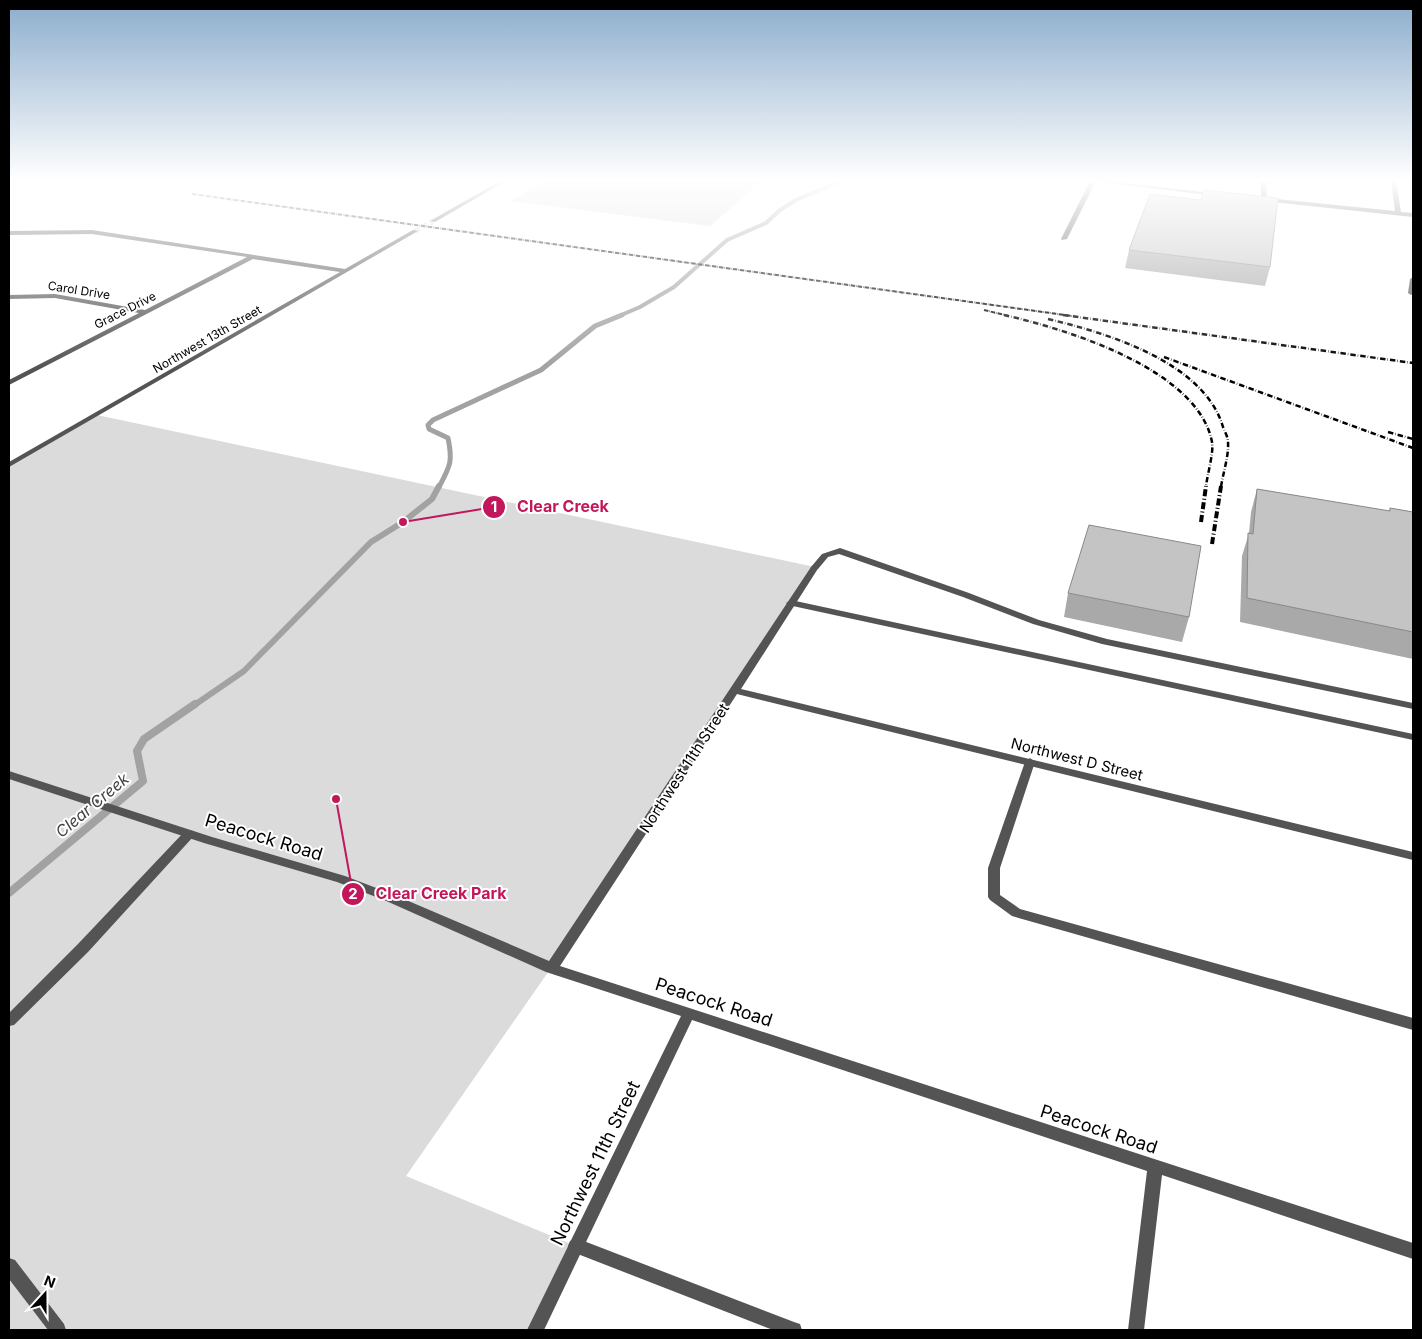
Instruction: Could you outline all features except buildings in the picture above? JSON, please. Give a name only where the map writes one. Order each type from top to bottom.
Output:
[{"type":"street","points":[[166,243],[346,271]]},
{"type":"street","name":"Northwest 13th Street","points":[[9,465],[393,243]]},
{"type":"street","name":"Grace Drive","points":[[9,383],[252,257]]},
{"type":"street","points":[[1410,293],[1413,279]]},
{"type":"street","name":"Carol Drive","points":[[9,297],[55,296],[145,312]]},
{"type":"street","name":"Northwest 11th Street","points":[[551,968],[822,556],[828,552],[840,551],[928,581],[1036,622],[1106,642],[1413,706]]},
{"type":"street","points":[[791,603],[1413,737]]},
{"type":"street","name":"Northwest D Street","points":[[734,690],[1413,856]]},
{"type":"street","points":[[1030,762],[994,868],[994,897],[1016,913],[1413,1024]]},
{"type":"street","name":"Peacock Road","points":[[9,775],[189,834],[341,879],[388,897],[551,968],[1413,1251]]},
{"type":"street","points":[[9,1022],[83,948],[189,834]]},
{"type":"street","name":"Northwest 11th Street","points":[[535,1330],[689,1013]]},
{"type":"street","points":[[1136,1330],[1155,1167]]},
{"type":"street","points":[[576,1246],[794,1330]]},
{"type":"street","points":[[9,1266],[58,1330]]},
{"type":"shaded area","points":[[97,415],[815,567],[551,968],[406,1176],[576,1246],[535,1330],[9,1330],[9,465]]},
{"type":"waterway","name":"Clear Creek","points":[[619,316],[640,307],[674,287],[723,243]]},
{"type":"waterway","name":"Clear Creek","points":[[439,487],[448,469],[450,453],[448,438],[429,429],[428,425],[433,420],[541,370],[595,326],[622,315]]},
{"type":"waterway","name":"Clear Creek","points":[[193,706],[244,671],[371,542],[403,522],[432,499],[439,486]]},
{"type":"waterway","name":"Clear Creek","points":[[9,893],[143,781],[137,751],[144,739],[195,704]]},
{"type":"railway","points":[[549,243],[1072,316]]},
{"type":"railway","points":[[984,310],[1009,316]]},
{"type":"railway","points":[[1004,315],[1061,330],[1126,356],[1156,373],[1182,393],[1202,416],[1212,442],[1206,487]]},
{"type":"railway","points":[[1063,315],[1413,363]]},
{"type":"railway","points":[[1048,319],[1124,342],[1175,368],[1196,385],[1212,404],[1228,438],[1228,453],[1221,487]]},
{"type":"railway","points":[[1164,357],[1413,448]]},
{"type":"railway","points":[[1388,432],[1413,439]]},
{"type":"railway","points":[[1201,522],[1206,486]]},
{"type":"railway","points":[[1212,544],[1221,486]]},
{"type":"place","name":"Clear Creek","points":[[403,522]]},
{"type":"place","name":"Clear Creek Park","points":[[336,799]]}]
